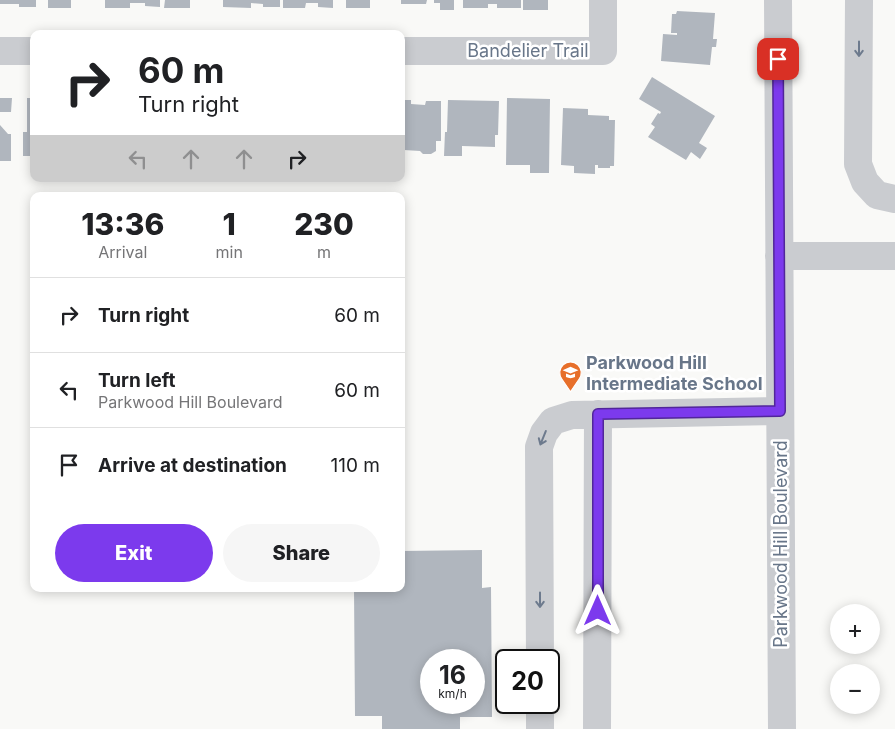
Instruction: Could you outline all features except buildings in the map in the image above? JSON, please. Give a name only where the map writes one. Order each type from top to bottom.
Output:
[{"type":"street","name":"Bandelier Trail","points":[[405,51],[603,51],[603,0]]},
{"type":"street","name":"Parkwood Hill Boulevard","points":[[778,0],[782,729]]},
{"type":"street","points":[[859,0],[858,164],[865,182],[877,195],[895,199]]},
{"type":"street","points":[[0,51],[30,51]]},
{"type":"street","points":[[779,256],[895,256]]},
{"type":"street","points":[[540,649],[539,447],[544,433],[553,420],[572,415],[780,411]]},
{"type":"street","points":[[597,729],[598,414]]},
{"type":"street","points":[[540,714],[540,729]]},
{"type":"place","name":"Parkwood Hill Intermediate School","points":[[570,392]]},
{"type":"route","points":[[598,611],[598,414],[780,411],[778,59]]}]
